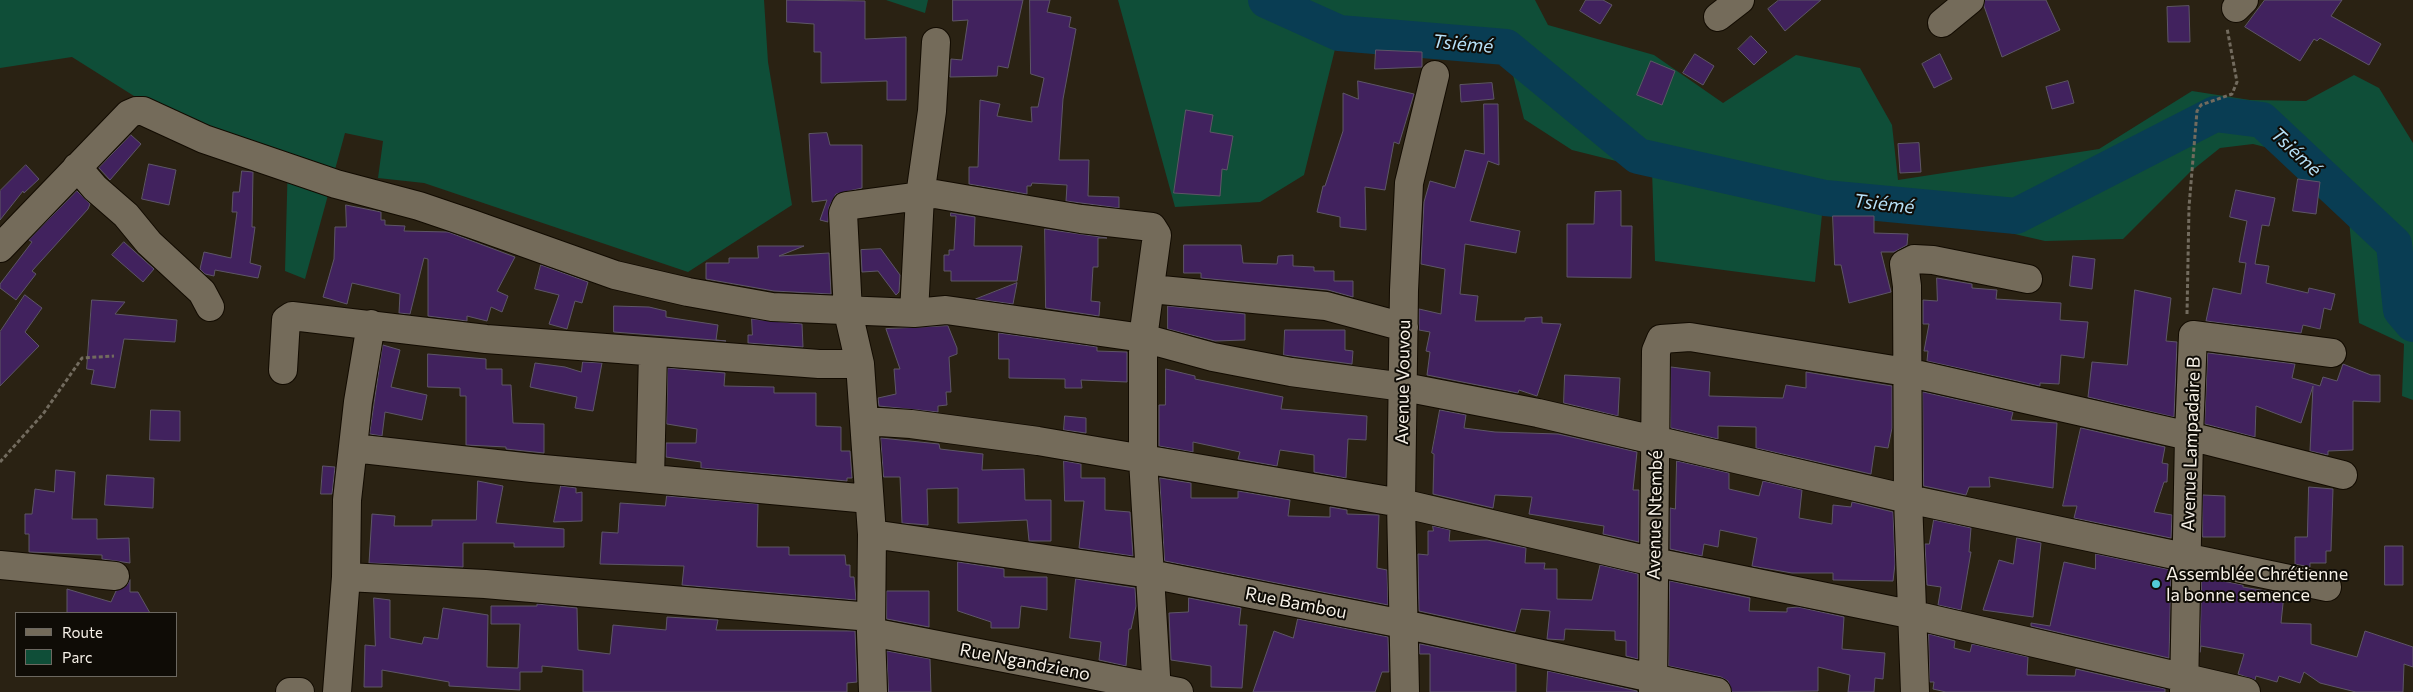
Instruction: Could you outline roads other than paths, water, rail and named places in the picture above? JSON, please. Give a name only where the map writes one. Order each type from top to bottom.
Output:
[{"type":"street","points":[[1718,17],[1740,0]]},
{"type":"street","points":[[1942,23],[1970,0]]},
{"type":"street","points":[[914,313],[920,196],[932,111],[936,42]]},
{"type":"street","name":"Avenue Vouvou","points":[[1405,692],[1402,503],[1404,290],[1409,183],[1435,75]]},
{"type":"street","points":[[0,248],[129,114],[143,111],[204,139],[336,184],[419,206],[615,276],[688,292],[772,307],[848,312],[914,313],[946,310],[1142,338],[1214,357],[1291,372],[1404,387],[1538,413],[1656,442],[1908,498],[2327,587]]},
{"type":"street","points":[[77,167],[88,181],[126,216],[149,243],[202,292],[210,307]]},
{"type":"street","points":[[873,692],[871,624],[872,534],[860,364],[848,312],[843,213],[846,206],[935,194],[1081,220],[1152,227],[1157,235],[1151,289],[1142,338],[1142,460],[1150,574],[1165,690]]},
{"type":"street","points":[[1915,692],[1914,615],[1908,498],[1907,286],[1904,264],[1914,259],[1933,260],[2028,279]]},
{"type":"street","points":[[1151,289],[1326,306],[1404,327]]},
{"type":"street","points":[[283,370],[286,320],[288,317],[371,324],[486,339],[819,364],[860,364]]},
{"type":"street","points":[[337,692],[346,577],[347,500],[352,448],[371,324]]},
{"type":"street","name":"Avenue Lampadaire B","points":[[2184,685],[2189,436],[2194,336],[2332,353]]},
{"type":"street","name":"Avenue Ntembé","points":[[1653,685],[1656,351],[1661,340],[1690,338],[1906,372]]},
{"type":"street","points":[[650,479],[653,352]]},
{"type":"street","points":[[1906,372],[2189,436],[2343,475]]},
{"type":"street","points":[[864,421],[911,424],[1038,441],[1402,503],[1654,562],[1914,615],[2184,685],[2246,692]]},
{"type":"street","points":[[352,448],[650,479],[869,499]]},
{"type":"street","name":"Rue Bambou","points":[[872,534],[1150,574],[1403,624],[1653,685],[1717,692]]},
{"type":"street","points":[[0,565],[115,576]]},
{"type":"street","name":"Rue Ngandzieno","points":[[346,577],[485,584],[871,624],[1165,690]]},
{"type":"street","points":[[290,692],[300,692]]},
{"type":"waterway","name":"Tsiémé","points":[[1266,0],[1339,33],[1506,47],[1638,156],[1825,198],[2016,216],[2215,114],[2262,120],[2394,244],[2401,310],[2413,324]]},
{"type":"place","name":"Assemblée Chrétienne la bonne semence","points":[[2156,584]]}]
